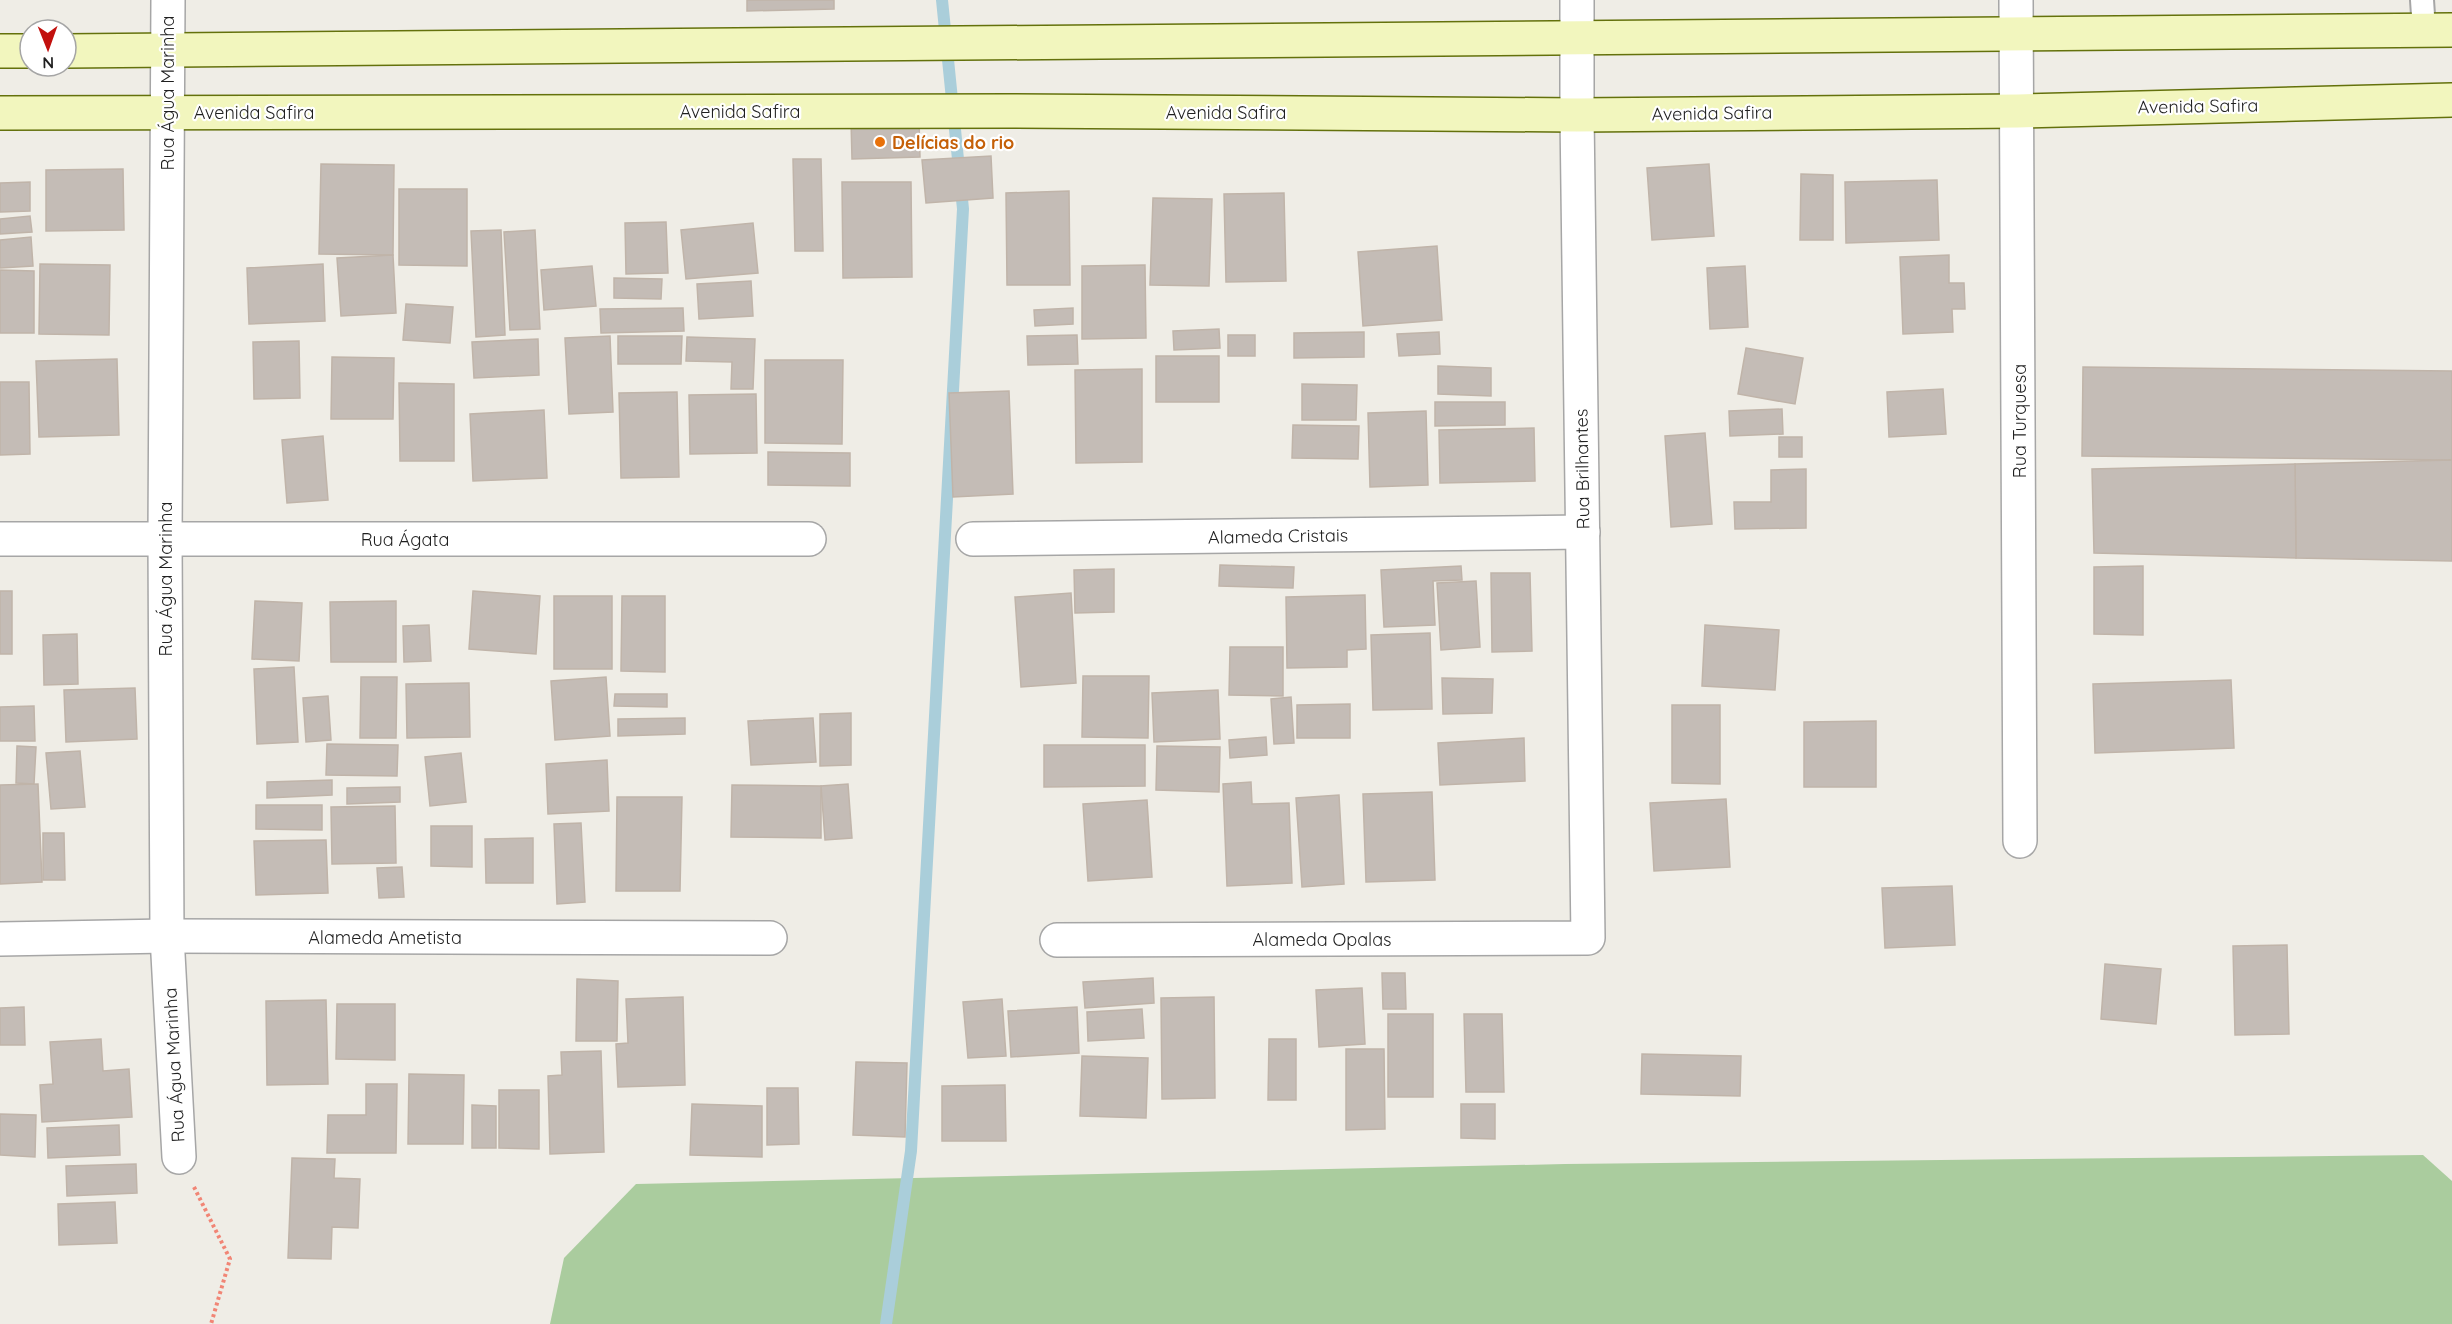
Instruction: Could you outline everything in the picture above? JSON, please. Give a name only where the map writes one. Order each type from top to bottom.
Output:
[{"type":"street","name":"Rua Água Marinha","points":[[168,0],[165,538],[167,936],[179,1157]]},
{"type":"street","name":"Rua Brilhantes","points":[[1577,0],[1588,938]]},
{"type":"street","points":[[78,51],[1578,38],[2017,16],[2433,20]]},
{"type":"street","name":"Rua Turquesa","points":[[2017,16],[2020,842]]},
{"type":"street","points":[[0,51],[18,51]]},
{"type":"street","name":"Avenida Safira","points":[[0,113],[1012,111],[1577,114],[2018,111],[2452,100]]},
{"type":"street","name":"Alameda Cristais","points":[[973,539],[1583,532]]},
{"type":"street","name":"Rua Ágata","points":[[0,539],[809,539]]},
{"type":"street","name":"Alameda Ametista","points":[[0,939],[167,936],[770,938]]},
{"type":"street","name":"Alameda Opalas","points":[[1057,940],[1588,938]]},
{"type":"path","points":[[179,1157],[230,1259],[211,1324]]},
{"type":"green space","points":[[2423,1155],[2452,1181],[2452,1324],[550,1324],[564,1258],[636,1184],[1565,1164]]},
{"type":"building","points":[[747,0],[834,0],[834,9],[747,11]]},
{"type":"building","points":[[919,119],[920,157],[852,159],[851,120]]},
{"type":"building","points":[[991,156],[993,198],[926,203],[922,160]]},
{"type":"building","points":[[793,159],[821,159],[823,251],[795,251]]},
{"type":"building","points":[[321,164],[394,165],[393,255],[319,254]]},
{"type":"building","points":[[1709,164],[1714,236],[1652,240],[1647,168]]},
{"type":"building","points":[[123,169],[124,230],[46,231],[46,170]]},
{"type":"building","points":[[1801,174],[1833,175],[1833,240],[1800,240]]},
{"type":"building","points":[[1937,180],[1939,240],[1846,243],[1845,182]]},
{"type":"building","points":[[30,182],[30,211],[0,212],[0,183]]},
{"type":"building","points":[[842,182],[911,182],[912,277],[843,278]]},
{"type":"building","points":[[399,189],[467,189],[467,266],[399,265]]},
{"type":"building","points":[[1069,191],[1070,285],[1007,285],[1006,193]]},
{"type":"building","points":[[1284,193],[1286,281],[1226,282],[1224,194]]},
{"type":"building","points":[[1153,198],[1212,199],[1209,286],[1150,285]]},
{"type":"building","points":[[30,216],[32,232],[0,234],[0,219]]},
{"type":"building","points":[[666,222],[668,273],[626,274],[625,223]]},
{"type":"building","points":[[753,223],[758,273],[686,279],[681,230]]},
{"type":"building","points":[[501,230],[505,335],[476,337],[471,231]]},
{"type":"building","points":[[535,230],[540,329],[510,330],[504,232]]},
{"type":"building","points":[[31,237],[33,266],[0,268],[0,240]]},
{"type":"building","points":[[1437,246],[1442,320],[1363,326],[1358,252]]},
{"type":"building","points":[[393,255],[396,313],[341,316],[337,258]]},
{"type":"building","points":[[1949,255],[1949,283],[1964,283],[1965,309],[1952,309],[1953,332],[1903,334],[1900,257]]},
{"type":"building","points":[[40,264],[110,265],[109,335],[39,334]]},
{"type":"building","points":[[323,264],[325,321],[249,324],[247,268]]},
{"type":"building","points":[[1145,265],[1146,338],[1082,339],[1082,266]]},
{"type":"building","points":[[592,266],[596,306],[544,310],[541,270]]},
{"type":"building","points":[[1745,266],[1748,327],[1710,329],[1707,268]]},
{"type":"building","points":[[0,270],[34,271],[34,333],[0,333]]},
{"type":"building","points":[[614,278],[662,279],[661,299],[614,298]]},
{"type":"building","points":[[751,281],[753,316],[699,319],[697,284]]},
{"type":"building","points":[[406,304],[453,307],[450,343],[403,340]]},
{"type":"building","points":[[683,308],[684,331],[601,333],[600,309]]},
{"type":"building","points":[[1073,308],[1073,324],[1035,326],[1034,310]]},
{"type":"building","points":[[1219,329],[1220,348],[1174,350],[1173,331]]},
{"type":"building","points":[[1364,332],[1364,357],[1294,358],[1294,333]]},
{"type":"building","points":[[1439,332],[1440,354],[1399,356],[1397,334]]},
{"type":"building","points":[[1077,335],[1078,364],[1028,365],[1027,336]]},
{"type":"building","points":[[1228,335],[1255,335],[1255,356],[1228,356]]},
{"type":"building","points":[[610,336],[613,412],[569,414],[565,338]]},
{"type":"building","points":[[618,336],[682,336],[681,364],[618,364]]},
{"type":"building","points":[[687,337],[755,339],[753,389],[731,389],[732,362],[686,361]]},
{"type":"building","points":[[538,339],[539,375],[474,378],[472,342]]},
{"type":"building","points":[[299,341],[300,398],[254,399],[253,342]]},
{"type":"building","points":[[1746,348],[1803,358],[1795,404],[1738,394]]},
{"type":"building","points":[[1156,356],[1219,356],[1219,402],[1156,402]]},
{"type":"building","points":[[332,357],[394,358],[393,419],[331,419]]},
{"type":"building","points":[[117,359],[119,435],[39,437],[36,361]]},
{"type":"building","points":[[765,360],[843,360],[842,444],[765,443]]},
{"type":"building","points":[[1438,366],[1491,368],[1491,396],[1438,394]]},
{"type":"building","points":[[2083,367],[2452,371],[2452,460],[2082,456]]},
{"type":"building","points":[[1142,369],[1142,462],[1076,463],[1075,370]]},
{"type":"building","points":[[0,382],[29,382],[30,454],[0,455]]},
{"type":"building","points":[[399,383],[454,384],[454,461],[400,461]]},
{"type":"building","points":[[1302,384],[1357,385],[1356,420],[1302,420]]},
{"type":"building","points":[[1943,389],[1946,434],[1889,437],[1887,392]]},
{"type":"building","points":[[1009,391],[1013,494],[953,497],[949,393]]},
{"type":"building","points":[[677,392],[679,477],[621,478],[619,393]]},
{"type":"building","points":[[756,394],[757,453],[690,454],[689,395]]},
{"type":"building","points":[[1435,402],[1505,402],[1505,425],[1435,426]]},
{"type":"building","points":[[1782,409],[1783,434],[1730,436],[1729,411]]},
{"type":"building","points":[[544,410],[547,478],[473,481],[470,414]]},
{"type":"building","points":[[1426,411],[1428,485],[1370,487],[1368,413]]},
{"type":"building","points":[[1293,425],[1359,426],[1358,459],[1292,458]]},
{"type":"building","points":[[1534,428],[1535,481],[1440,483],[1439,430]]},
{"type":"building","points":[[1705,433],[1712,524],[1671,527],[1665,436]]},
{"type":"building","points":[[323,436],[328,500],[287,503],[282,440]]},
{"type":"building","points":[[1779,437],[1802,437],[1802,457],[1779,457]]},
{"type":"building","points":[[768,452],[850,453],[850,486],[768,485]]},
{"type":"building","points":[[2452,460],[2452,561],[2296,558],[2295,464]]},
{"type":"building","points":[[2295,464],[2296,558],[2094,553],[2092,469]]},
{"type":"building","points":[[1806,469],[1806,528],[1735,529],[1734,502],[1771,502],[1771,470]]},
{"type":"building","points":[[1220,565],[1294,567],[1293,588],[1219,586]]},
{"type":"building","points":[[1461,566],[1462,580],[1433,581],[1435,625],[1384,627],[1381,570]]},
{"type":"building","points":[[2143,566],[2143,635],[2094,634],[2094,567]]},
{"type":"building","points":[[1114,569],[1114,612],[1075,613],[1074,570]]},
{"type":"building","points":[[1491,573],[1530,573],[1532,651],[1492,652]]},
{"type":"building","points":[[1476,581],[1480,647],[1441,650],[1437,583]]},
{"type":"building","points":[[0,591],[12,591],[12,654],[0,654]]},
{"type":"building","points":[[473,591],[540,596],[536,654],[469,649]]},
{"type":"building","points":[[1071,593],[1076,683],[1021,687],[1015,597]]},
{"type":"building","points":[[1365,595],[1366,649],[1347,650],[1347,667],[1287,668],[1286,597]]},
{"type":"building","points":[[554,596],[612,596],[612,669],[554,669]]},
{"type":"building","points":[[622,596],[665,596],[665,672],[621,671]]},
{"type":"building","points":[[255,601],[302,603],[299,661],[252,659]]},
{"type":"building","points":[[396,601],[396,662],[331,662],[330,602]]},
{"type":"building","points":[[429,625],[431,661],[404,662],[403,626]]},
{"type":"building","points":[[1705,625],[1779,630],[1775,690],[1702,686]]},
{"type":"building","points":[[1430,633],[1432,709],[1373,710],[1371,635]]},
{"type":"building","points":[[77,634],[78,684],[44,685],[43,635]]},
{"type":"building","points":[[1230,647],[1283,647],[1283,696],[1229,695]]},
{"type":"building","points":[[294,667],[298,742],[257,744],[254,669]]},
{"type":"building","points":[[1083,676],[1149,676],[1148,738],[1082,737]]},
{"type":"building","points":[[361,677],[397,677],[396,738],[360,738]]},
{"type":"building","points":[[606,677],[610,736],[555,740],[551,681]]},
{"type":"building","points":[[1442,678],[1493,679],[1492,713],[1443,714]]},
{"type":"building","points":[[2231,680],[2234,748],[2095,753],[2093,684]]},
{"type":"building","points":[[469,683],[470,737],[407,738],[406,684]]},
{"type":"building","points":[[135,688],[137,739],[66,742],[64,690]]},
{"type":"building","points":[[1218,690],[1220,739],[1154,742],[1152,693]]},
{"type":"building","points":[[615,694],[667,694],[667,707],[614,706]]},
{"type":"building","points":[[328,696],[331,740],[306,742],[303,698]]},
{"type":"building","points":[[1291,697],[1294,743],[1274,744],[1271,699]]},
{"type":"building","points":[[1350,704],[1350,738],[1297,738],[1297,705]]},
{"type":"building","points":[[1672,705],[1720,705],[1720,784],[1672,783]]},
{"type":"building","points":[[34,706],[35,741],[0,741],[0,707]]},
{"type":"building","points":[[851,713],[851,765],[820,766],[820,714]]},
{"type":"building","points":[[685,718],[685,734],[618,736],[618,719]]},
{"type":"building","points":[[813,718],[816,762],[751,765],[748,721]]},
{"type":"building","points":[[1876,721],[1876,787],[1804,787],[1804,722]]},
{"type":"building","points":[[1266,737],[1267,755],[1230,758],[1229,740]]},
{"type":"building","points":[[1524,738],[1525,781],[1440,785],[1438,743]]},
{"type":"building","points":[[327,744],[398,745],[397,776],[326,775]]},
{"type":"building","points":[[1044,745],[1145,745],[1145,786],[1044,787]]},
{"type":"building","points":[[17,746],[36,747],[34,784],[16,783]]},
{"type":"building","points":[[1157,746],[1220,747],[1219,792],[1156,790]]},
{"type":"building","points":[[80,751],[85,807],[51,809],[46,753]]},
{"type":"building","points":[[461,753],[466,802],[430,806],[425,757]]},
{"type":"building","points":[[607,760],[609,811],[548,814],[546,764]]},
{"type":"building","points":[[332,780],[332,795],[267,798],[267,782]]},
{"type":"building","points":[[1251,782],[1252,804],[1289,803],[1292,883],[1227,886],[1223,784]]},
{"type":"building","points":[[38,784],[42,882],[0,884],[0,785]]},
{"type":"building","points":[[848,784],[852,838],[825,840],[821,786]]},
{"type":"building","points":[[732,785],[821,786],[821,838],[731,837]]},
{"type":"building","points":[[400,787],[400,802],[347,804],[347,788]]},
{"type":"building","points":[[1432,792],[1435,880],[1366,882],[1363,794]]},
{"type":"building","points":[[1339,795],[1344,884],[1302,887],[1296,798]]},
{"type":"building","points":[[617,797],[682,797],[680,891],[616,891]]},
{"type":"building","points":[[1726,799],[1730,867],[1654,871],[1650,803]]},
{"type":"building","points":[[1147,800],[1152,877],[1088,881],[1083,804]]},
{"type":"building","points":[[256,805],[322,805],[322,830],[256,829]]},
{"type":"building","points":[[395,806],[396,863],[332,864],[331,807]]},
{"type":"building","points":[[581,823],[585,902],[557,904],[554,824]]},
{"type":"building","points":[[431,826],[472,826],[472,867],[431,866]]},
{"type":"building","points":[[43,833],[64,833],[65,880],[43,880]]},
{"type":"building","points":[[533,838],[533,883],[486,883],[485,839]]},
{"type":"building","points":[[326,840],[328,893],[256,895],[254,841]]},
{"type":"building","points":[[402,867],[404,897],[379,898],[377,868]]},
{"type":"building","points":[[1952,886],[1955,945],[1885,948],[1882,888]]},
{"type":"building","points":[[2287,945],[2289,1034],[2235,1035],[2233,946]]},
{"type":"building","points":[[2105,964],[2161,969],[2156,1024],[2101,1019]]},
{"type":"building","points":[[1382,973],[1405,973],[1406,1009],[1383,1009]]},
{"type":"building","points":[[1153,978],[1154,1003],[1085,1008],[1083,982]]},
{"type":"building","points":[[577,979],[618,981],[617,1041],[576,1041]]},
{"type":"building","points":[[1362,988],[1365,1044],[1319,1047],[1316,990]]},
{"type":"building","points":[[683,997],[685,1085],[618,1087],[616,1044],[628,1043],[626,999]]},
{"type":"building","points":[[1214,997],[1215,1098],[1162,1099],[1161,998]]},
{"type":"building","points":[[1002,999],[1006,1056],[968,1058],[963,1002]]},
{"type":"building","points":[[326,1000],[328,1084],[267,1085],[266,1001]]},
{"type":"building","points":[[337,1004],[395,1004],[395,1060],[336,1059]]},
{"type":"building","points":[[24,1007],[25,1045],[0,1045],[0,1008]]},
{"type":"building","points":[[1077,1007],[1079,1053],[1011,1057],[1008,1011]]},
{"type":"building","points":[[1142,1009],[1144,1038],[1088,1041],[1087,1012]]},
{"type":"building","points":[[1388,1014],[1433,1014],[1433,1097],[1388,1097]]},
{"type":"building","points":[[1464,1014],[1502,1014],[1504,1092],[1466,1092]]},
{"type":"building","points":[[101,1039],[103,1071],[129,1069],[132,1117],[42,1122],[40,1085],[53,1084],[50,1042]]},
{"type":"building","points":[[1269,1039],[1296,1039],[1296,1100],[1268,1100]]},
{"type":"building","points":[[1346,1049],[1384,1049],[1385,1129],[1346,1130]]},
{"type":"building","points":[[601,1051],[604,1152],[550,1154],[548,1076],[562,1075],[561,1052]]},
{"type":"building","points":[[1642,1054],[1741,1056],[1740,1096],[1641,1094]]},
{"type":"building","points":[[1082,1056],[1148,1058],[1146,1118],[1080,1116]]},
{"type":"building","points":[[856,1062],[907,1063],[905,1137],[853,1135]]},
{"type":"building","points":[[409,1074],[464,1075],[463,1144],[408,1144]]},
{"type":"building","points":[[366,1084],[397,1084],[396,1153],[327,1153],[328,1115],[366,1115]]},
{"type":"building","points":[[1005,1085],[1006,1141],[942,1141],[942,1086]]},
{"type":"building","points":[[767,1088],[798,1088],[799,1144],[767,1145]]},
{"type":"building","points":[[499,1090],[539,1090],[539,1149],[499,1148]]},
{"type":"building","points":[[692,1104],[762,1106],[762,1157],[690,1155]]},
{"type":"building","points":[[1461,1104],[1495,1104],[1495,1139],[1461,1138]]},
{"type":"building","points":[[472,1105],[496,1106],[496,1148],[472,1148]]},
{"type":"building","points":[[0,1114],[36,1115],[35,1157],[0,1155]]},
{"type":"building","points":[[119,1125],[120,1155],[48,1158],[47,1128]]},
{"type":"building","points":[[292,1158],[335,1159],[334,1178],[360,1179],[358,1228],[332,1227],[331,1259],[288,1258]]},
{"type":"building","points":[[136,1164],[137,1193],[67,1196],[66,1166]]},
{"type":"building","points":[[115,1202],[117,1243],[59,1245],[58,1204]]},
{"type":"waterway","points":[[886,1324],[911,1151],[963,209],[942,0]]},
{"type":"place","name":"Delícias do rio","points":[[880,142]]}]
